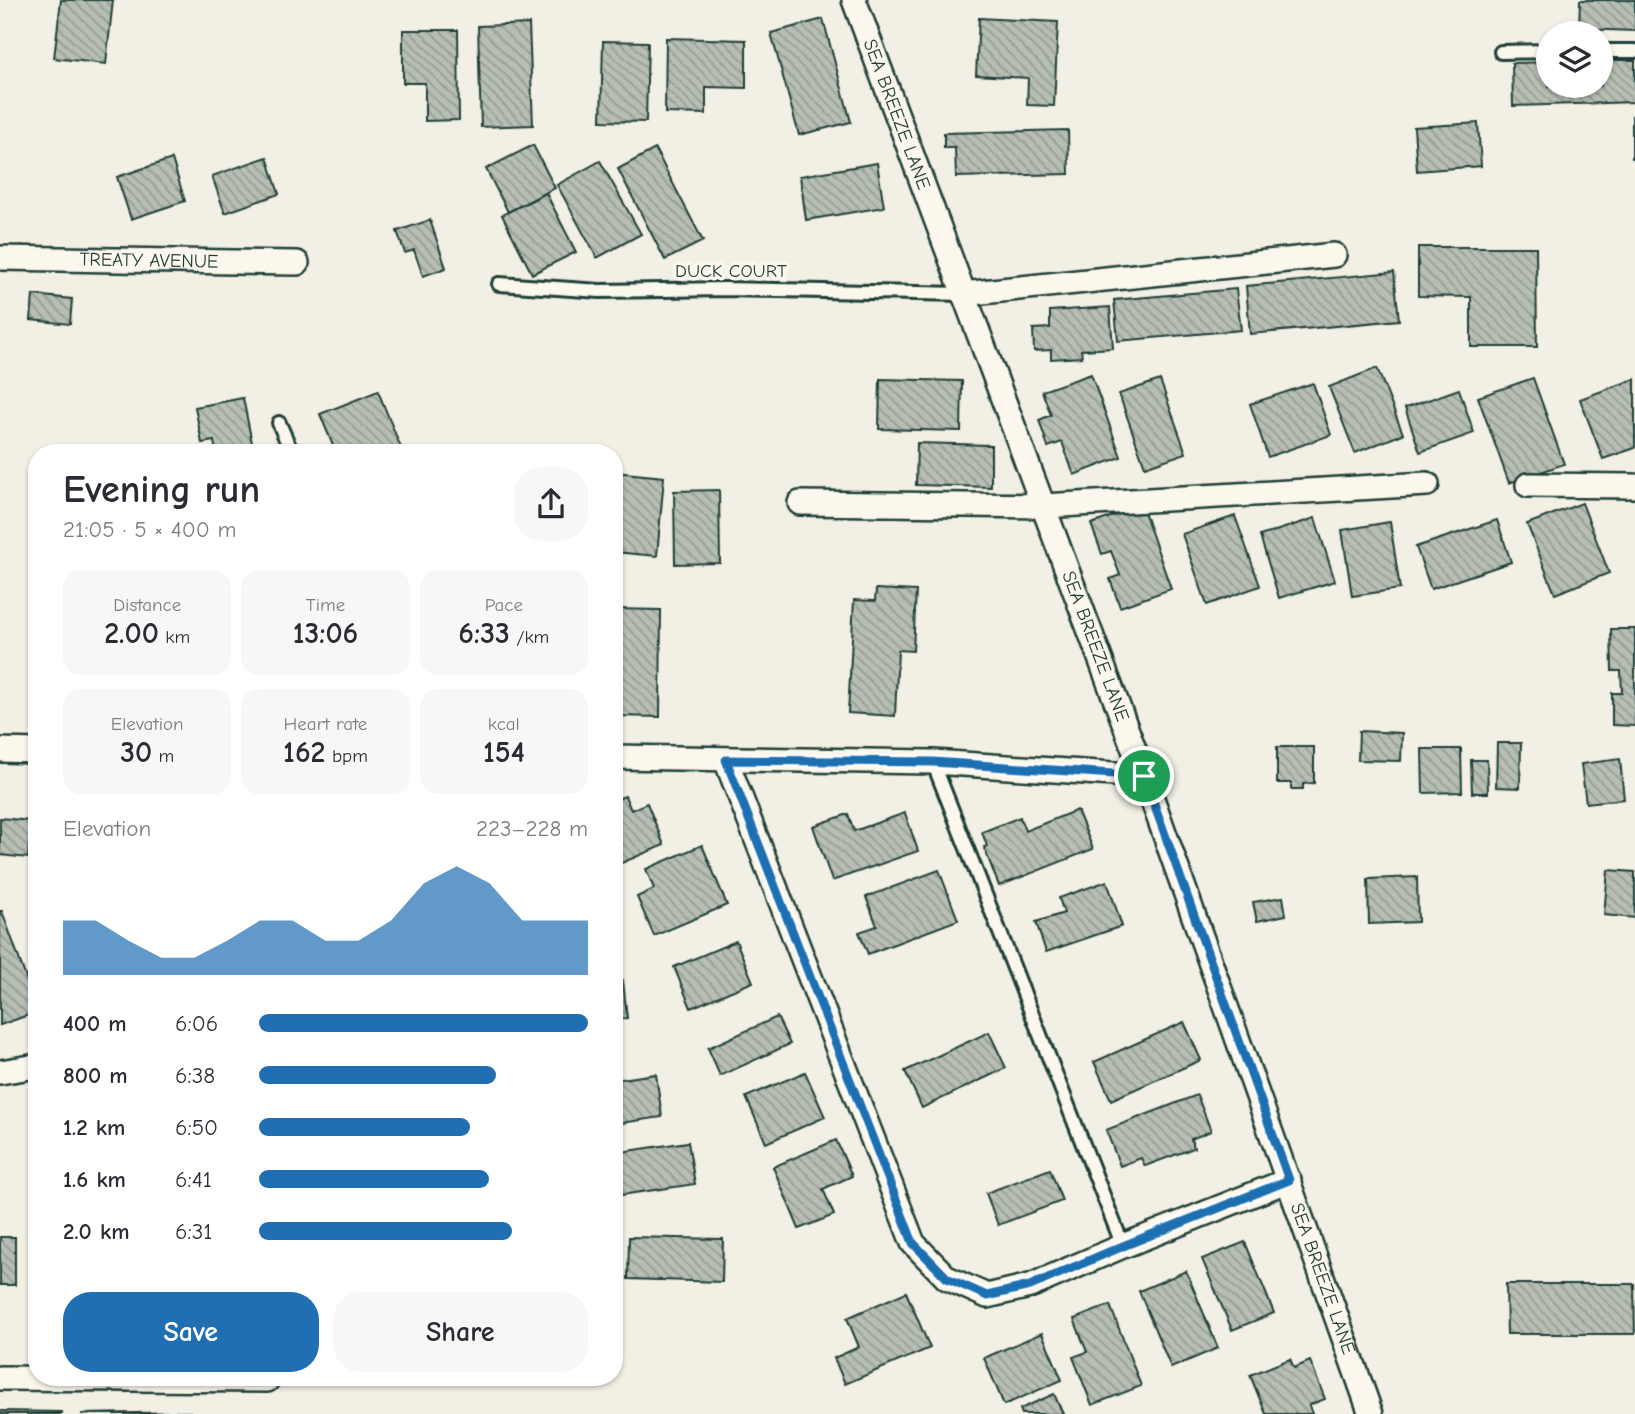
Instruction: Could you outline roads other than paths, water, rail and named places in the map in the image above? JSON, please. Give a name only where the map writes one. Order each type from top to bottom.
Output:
[{"type":"street","name":"SEA BREEZE LANE","points":[[854,0],[1144,776],[1371,1414]]},
{"type":"street","points":[[963,294],[1334,255]]},
{"type":"street","name":"TREATY AVENUE","points":[[0,258],[297,263]]},
{"type":"street","points":[[800,503],[1043,506],[1427,484]]},
{"type":"street","points":[[1528,485],[1635,486]]},
{"type":"street","points":[[0,750],[28,751]]},
{"type":"street","points":[[623,757],[933,762],[1144,776]]},
{"type":"street","points":[[726,760],[913,1243],[947,1278],[987,1296],[1030,1286],[1289,1180]]},
{"type":"street","points":[[0,1072],[28,1067]]},
{"type":"street","points":[[0,1378],[28,1378]]},
{"type":"lane","points":[[1501,52],[1536,51]]},
{"type":"lane","points":[[1613,51],[1635,51]]},
{"type":"lane","name":"DUCK COURT","points":[[499,284],[600,291],[725,289],[963,294]]},
{"type":"lane","points":[[279,423],[288,444]]},
{"type":"lane","points":[[933,762],[1123,1246]]}]
